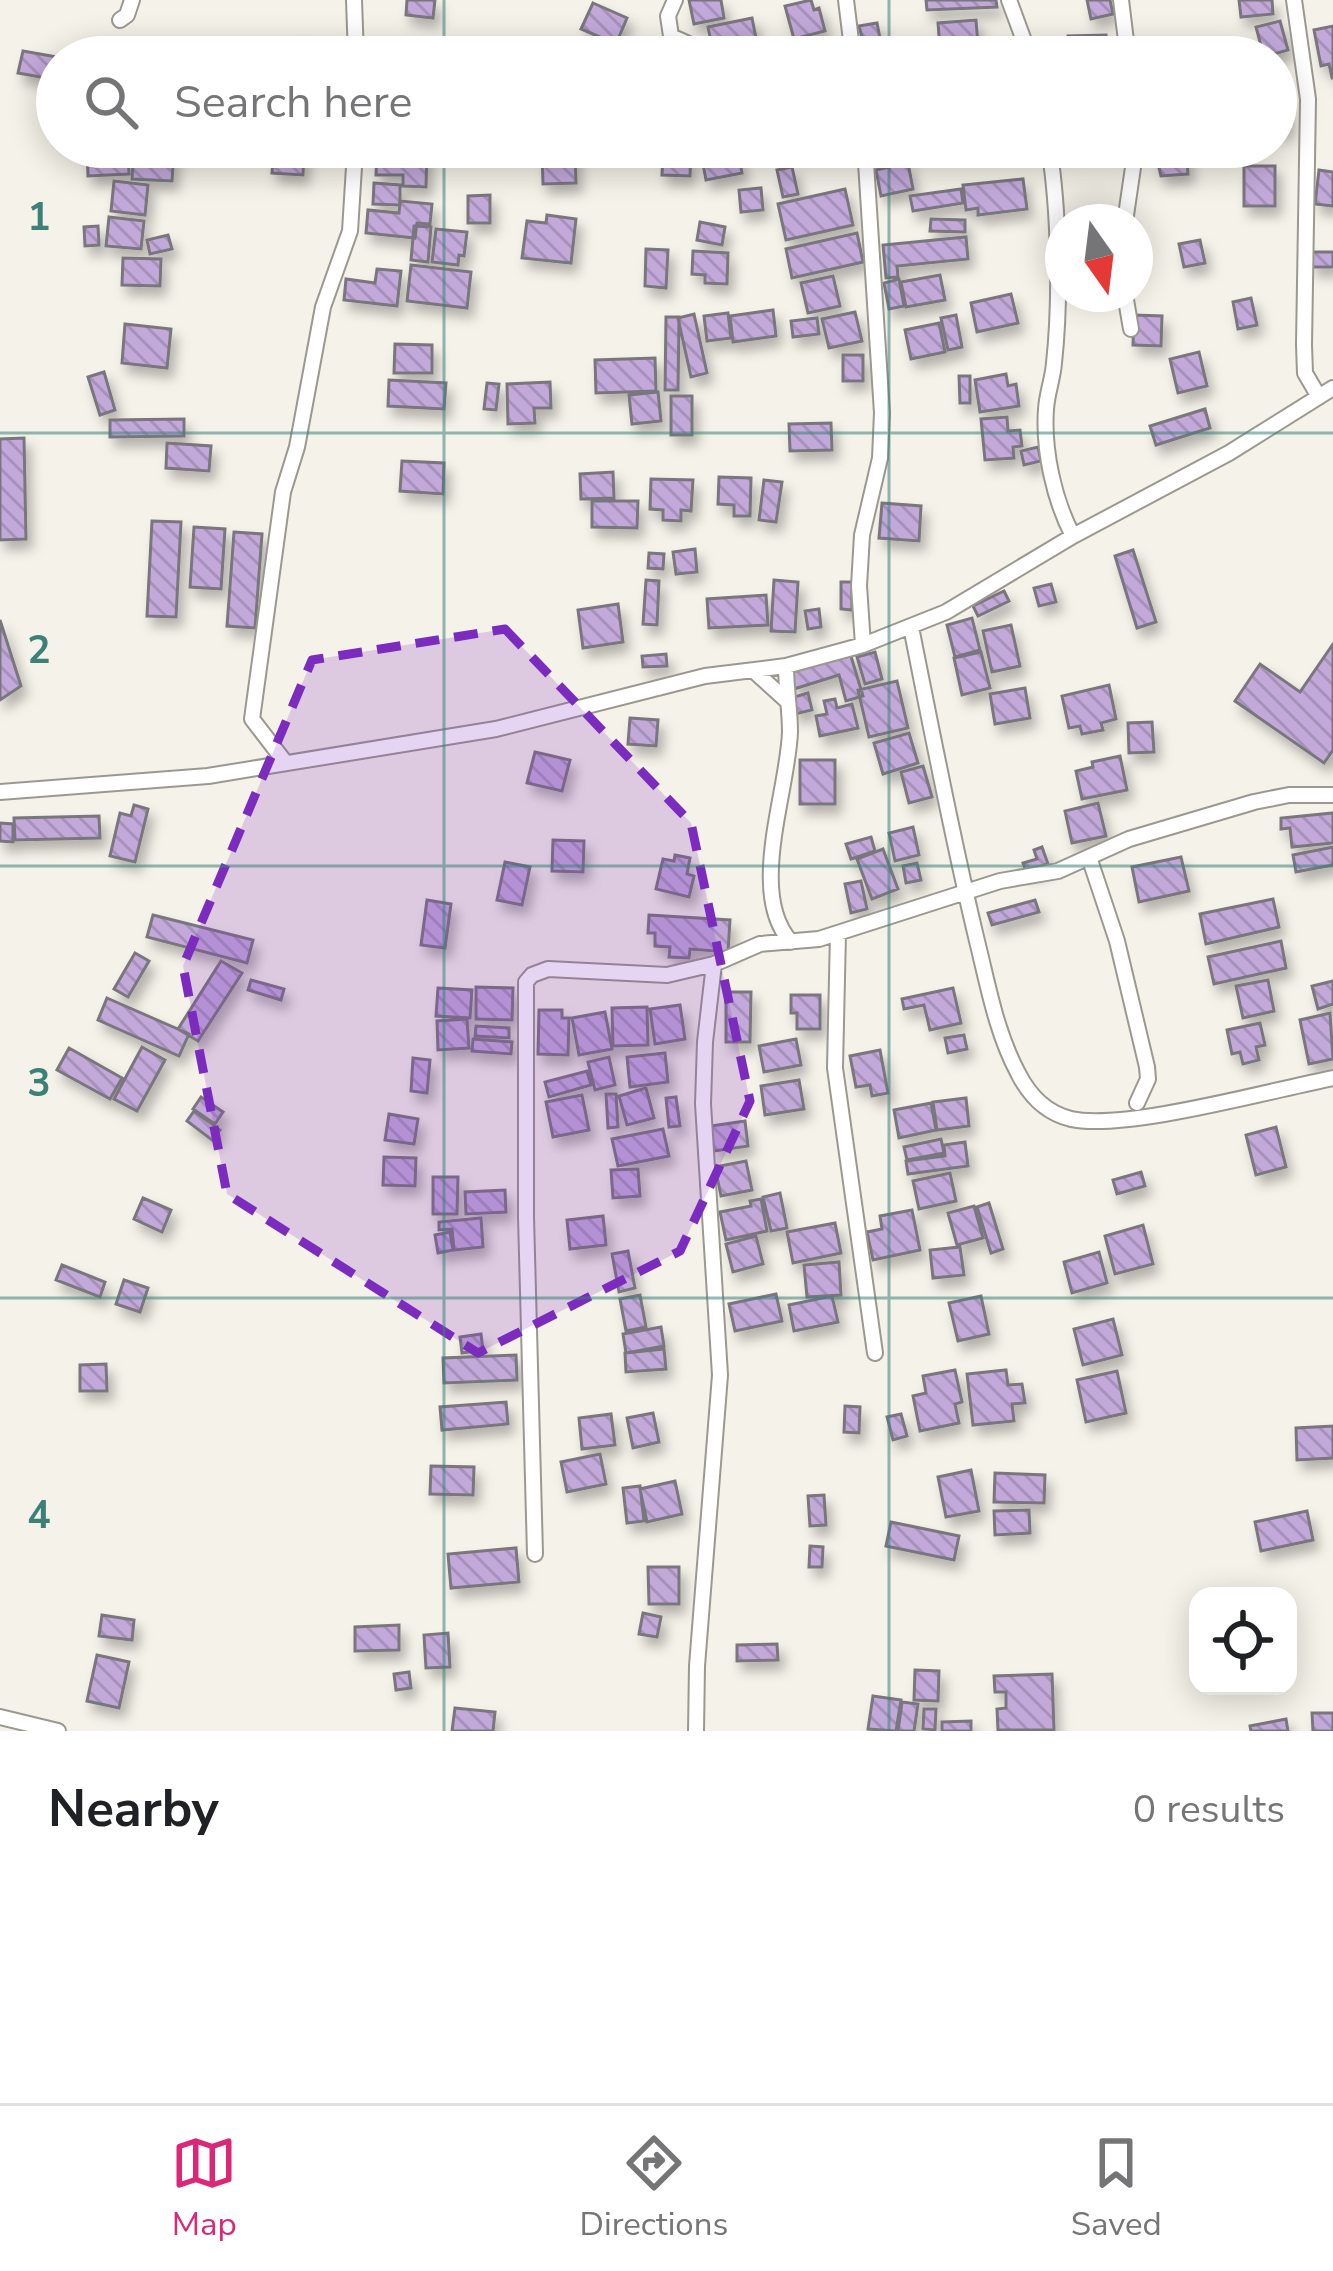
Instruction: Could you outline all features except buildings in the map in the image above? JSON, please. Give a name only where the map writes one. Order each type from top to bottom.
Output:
[{"type":"street","points":[[120,20],[127,15],[131,0]]},
{"type":"street","points":[[354,0],[355,36]]},
{"type":"street","points":[[671,36],[668,16],[675,0]]},
{"type":"street","points":[[846,0],[850,36]]},
{"type":"street","points":[[1009,0],[1022,36]]},
{"type":"street","points":[[1121,0],[1125,36]]},
{"type":"street","points":[[1294,0],[1308,99],[1305,373],[1319,398]]},
{"type":"street","points":[[285,762],[252,719],[283,492],[297,447],[323,307],[350,231],[354,168]]},
{"type":"street","points":[[863,645],[862,535],[880,458],[883,413],[866,168]]},
{"type":"street","points":[[1051,168],[1054,362],[1046,424],[1056,498],[1073,536]]},
{"type":"street","points":[[1128,204],[1133,168]]},
{"type":"street","points":[[1128,312],[1131,329]]},
{"type":"street","points":[[0,792],[167,781],[496,729],[705,676],[786,666],[863,645],[946,612],[1073,536],[1229,453],[1333,388]]},
{"type":"street","points":[[911,627],[964,892],[996,1018],[1017,1072],[1038,1103],[1082,1120],[1140,1117],[1333,1078]]},
{"type":"street","points":[[760,944],[773,916],[773,864],[789,738],[786,666]]},
{"type":"street","points":[[754,670],[786,700]]},
{"type":"street","points":[[535,1554],[526,1217],[526,982],[532,975],[548,968],[667,975],[714,964],[760,944],[838,933],[964,892],[1058,871],[1129,839],[1254,802],[1289,795],[1333,795]]},
{"type":"street","points":[[1089,857],[1117,941],[1147,1066],[1148,1079],[1137,1103]]},
{"type":"street","points":[[773,916],[791,942]]},
{"type":"street","points":[[838,933],[835,1068],[874,1353]]},
{"type":"street","points":[[696,1731],[720,1375],[703,1104],[714,964]]},
{"type":"street","points":[[0,1718],[58,1731]]},
{"type":"highlighted area","points":[[505,629],[691,823],[750,1101],[680,1251],[478,1353],[227,1194],[183,966],[312,660]]}]
